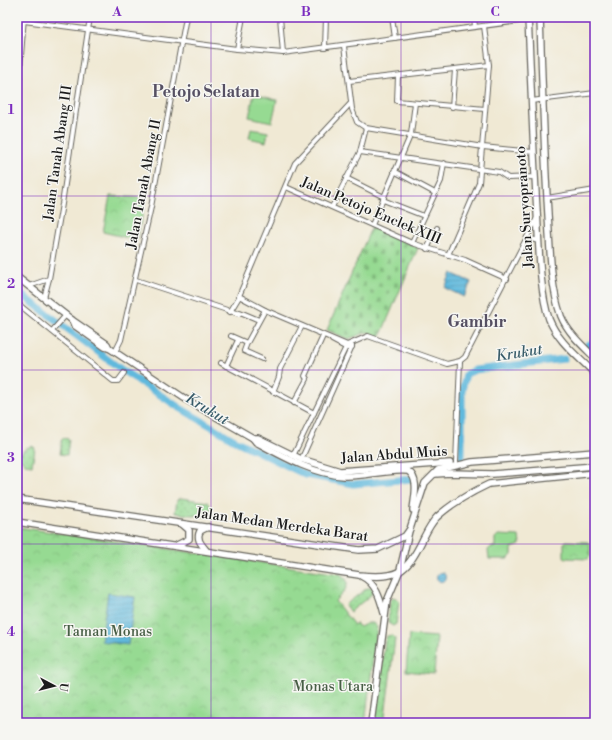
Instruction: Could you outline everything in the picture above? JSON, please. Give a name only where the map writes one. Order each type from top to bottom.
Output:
[{"type":"main road","name":"Jalan Suryopranoto","points":[[528,18],[530,101],[537,218],[544,293],[550,319],[560,337],[570,350],[595,374]]},
{"type":"main road","name":"Jalan Suryopranoto","points":[[540,18],[542,100],[551,260],[558,304],[568,329],[593,355]]},
{"type":"main road","name":"Jalan Abdul Muis","points":[[17,277],[64,316],[106,343],[109,348],[187,400],[253,438],[256,442],[319,470],[343,476],[408,471],[414,477],[415,483],[412,521]]},
{"type":"main road","points":[[371,723],[387,602],[400,570],[412,521],[425,483],[431,476],[447,467],[472,462],[595,452]]},
{"type":"main road","name":"Jalan Abdul Muis","points":[[300,461],[343,472],[472,462]]},
{"type":"main road","points":[[431,476],[443,473],[493,474],[595,466]]},
{"type":"main road","points":[[17,522],[176,545],[359,575],[384,576],[400,570],[412,561],[436,518],[457,501],[480,488],[489,484],[595,473]]},
{"type":"main road","name":"Jalan Medan Merdeka Barat","points":[[17,499],[368,550],[378,549],[396,542],[405,536],[410,529]]},
{"type":"main road","points":[[176,545],[187,541],[189,534],[187,528],[180,523]]},
{"type":"main road","points":[[206,550],[198,537],[202,530],[208,527]]},
{"type":"main road","points":[[359,575],[367,579],[375,588],[385,615]]},
{"type":"street","name":"Jalan Tanah Abang III","points":[[44,298],[50,279],[90,17]]},
{"type":"street","name":"Jalan Tanah Abang II","points":[[115,352],[121,340],[136,280],[163,147],[186,17]]},
{"type":"street","points":[[237,49],[243,17]]},
{"type":"street","points":[[280,17],[283,53]]},
{"type":"street","points":[[326,17],[326,48]]},
{"type":"street","points":[[392,17],[395,38]]},
{"type":"street","points":[[474,17],[475,27]]},
{"type":"street","points":[[17,106],[24,19],[87,30],[237,49],[283,53],[484,26],[528,18],[549,17]]},
{"type":"street","points":[[448,255],[479,187],[489,65],[484,26]]},
{"type":"street","points":[[344,46],[351,103],[357,122],[366,128],[533,152]]},
{"type":"street","points":[[349,81],[489,65]]},
{"type":"street","points":[[452,107],[455,70]]},
{"type":"street","points":[[398,76],[396,101],[485,110]]},
{"type":"street","points":[[530,101],[595,93]]},
{"type":"street","points":[[230,312],[239,296],[295,163],[351,103]]},
{"type":"street","points":[[372,225],[411,134],[415,103]]},
{"type":"street","points":[[332,207],[360,152],[366,128]]},
{"type":"street","points":[[360,152],[499,172],[508,178],[535,177]]},
{"type":"street","points":[[412,243],[441,181],[444,164]]},
{"type":"street","points":[[394,171],[436,193]]},
{"type":"street","points":[[346,178],[384,198],[424,216]]},
{"type":"street","name":"Jalan Petojo Enclek XIII","points":[[286,187],[412,243],[465,260],[507,279]]},
{"type":"street","points":[[547,198],[595,190]]},
{"type":"street","points":[[293,458],[346,346],[364,336],[372,336],[446,364],[460,361],[465,357],[507,279],[537,218]]},
{"type":"street","points":[[427,249],[437,228]]},
{"type":"street","points":[[527,238],[539,241]]},
{"type":"street","points":[[29,286],[50,279]]},
{"type":"street","points":[[136,280],[230,312],[239,314],[240,312],[259,320]]},
{"type":"street","points":[[239,296],[265,310],[351,349]]},
{"type":"street","points":[[17,303],[53,329],[114,381],[118,381],[124,373]]},
{"type":"street","points":[[244,351],[265,310]]},
{"type":"street","points":[[53,329],[64,316]]},
{"type":"street","points":[[272,392],[279,377],[280,369],[302,326]]},
{"type":"street","points":[[294,403],[307,379],[305,376],[321,335]]},
{"type":"street","points":[[231,336],[247,343]]},
{"type":"street","points":[[226,366],[238,340]]},
{"type":"street","points":[[300,461],[354,342]]},
{"type":"street","points":[[234,348],[262,359]]},
{"type":"street","points":[[456,463],[460,361]]},
{"type":"street","points":[[221,364],[314,413]]},
{"type":"green space","points":[[254,94],[277,100],[272,122],[249,117]]},
{"type":"green space","points":[[251,129],[268,132],[266,142],[249,138]]},
{"type":"green space","points":[[110,196],[146,198],[137,240],[103,232]]},
{"type":"green space","points":[[372,226],[418,248],[380,337],[368,332],[348,339],[327,330]]},
{"type":"green space","points":[[62,438],[69,439],[67,455],[60,454]]},
{"type":"green space","points":[[26,447],[34,447],[35,449],[32,465],[25,464],[22,460],[17,459],[17,452],[22,453],[23,450],[26,450]]},
{"type":"green space","points":[[181,498],[208,502],[211,507],[209,517],[175,513],[177,500]]},
{"type":"green space","name":"Taman Monas","points":[[17,527],[340,574],[347,580],[347,584],[344,591],[335,601],[354,625],[356,623],[360,627],[368,623],[373,623],[377,627],[365,723],[17,723]]},
{"type":"green space","points":[[498,535],[519,536],[520,545],[512,548],[512,555],[508,559],[489,559],[488,550],[491,547],[495,547],[495,538]]},
{"type":"green space","points":[[566,541],[588,542],[590,544],[590,557],[588,559],[565,558],[564,543]]},
{"type":"green space","points":[[367,588],[371,588],[373,590],[372,594],[350,612],[345,605]]},
{"type":"green space","points":[[393,597],[399,601],[396,624],[393,626],[388,623],[390,602]]},
{"type":"green space","points":[[392,635],[395,639],[384,723],[374,723],[385,641],[387,636]]},
{"type":"green space","points":[[409,635],[437,637],[434,674],[406,671]]},
{"type":"water","points":[[451,273],[471,282],[464,297],[445,288]]},
{"type":"water","points":[[439,573],[443,573],[445,577],[443,581],[439,581],[437,579],[437,575]]},
{"type":"water","points":[[108,593],[135,597],[128,645],[101,641]]},
{"type":"waterway","name":"Krukut","points":[[17,291],[122,370],[180,408],[238,442],[306,475],[354,484],[411,479]]},
{"type":"waterway","name":"Krukut","points":[[588,345],[595,342]]},
{"type":"waterway","name":"Krukut","points":[[462,457],[462,390],[466,374],[475,370],[564,359]]},
{"type":"district","name":"Petojo Selatan","points":[[206,92]]},
{"type":"district","name":"Gambir","points":[[477,322]]},
{"type":"park label","name":"Monas Utara","points":[[333,687]]}]
